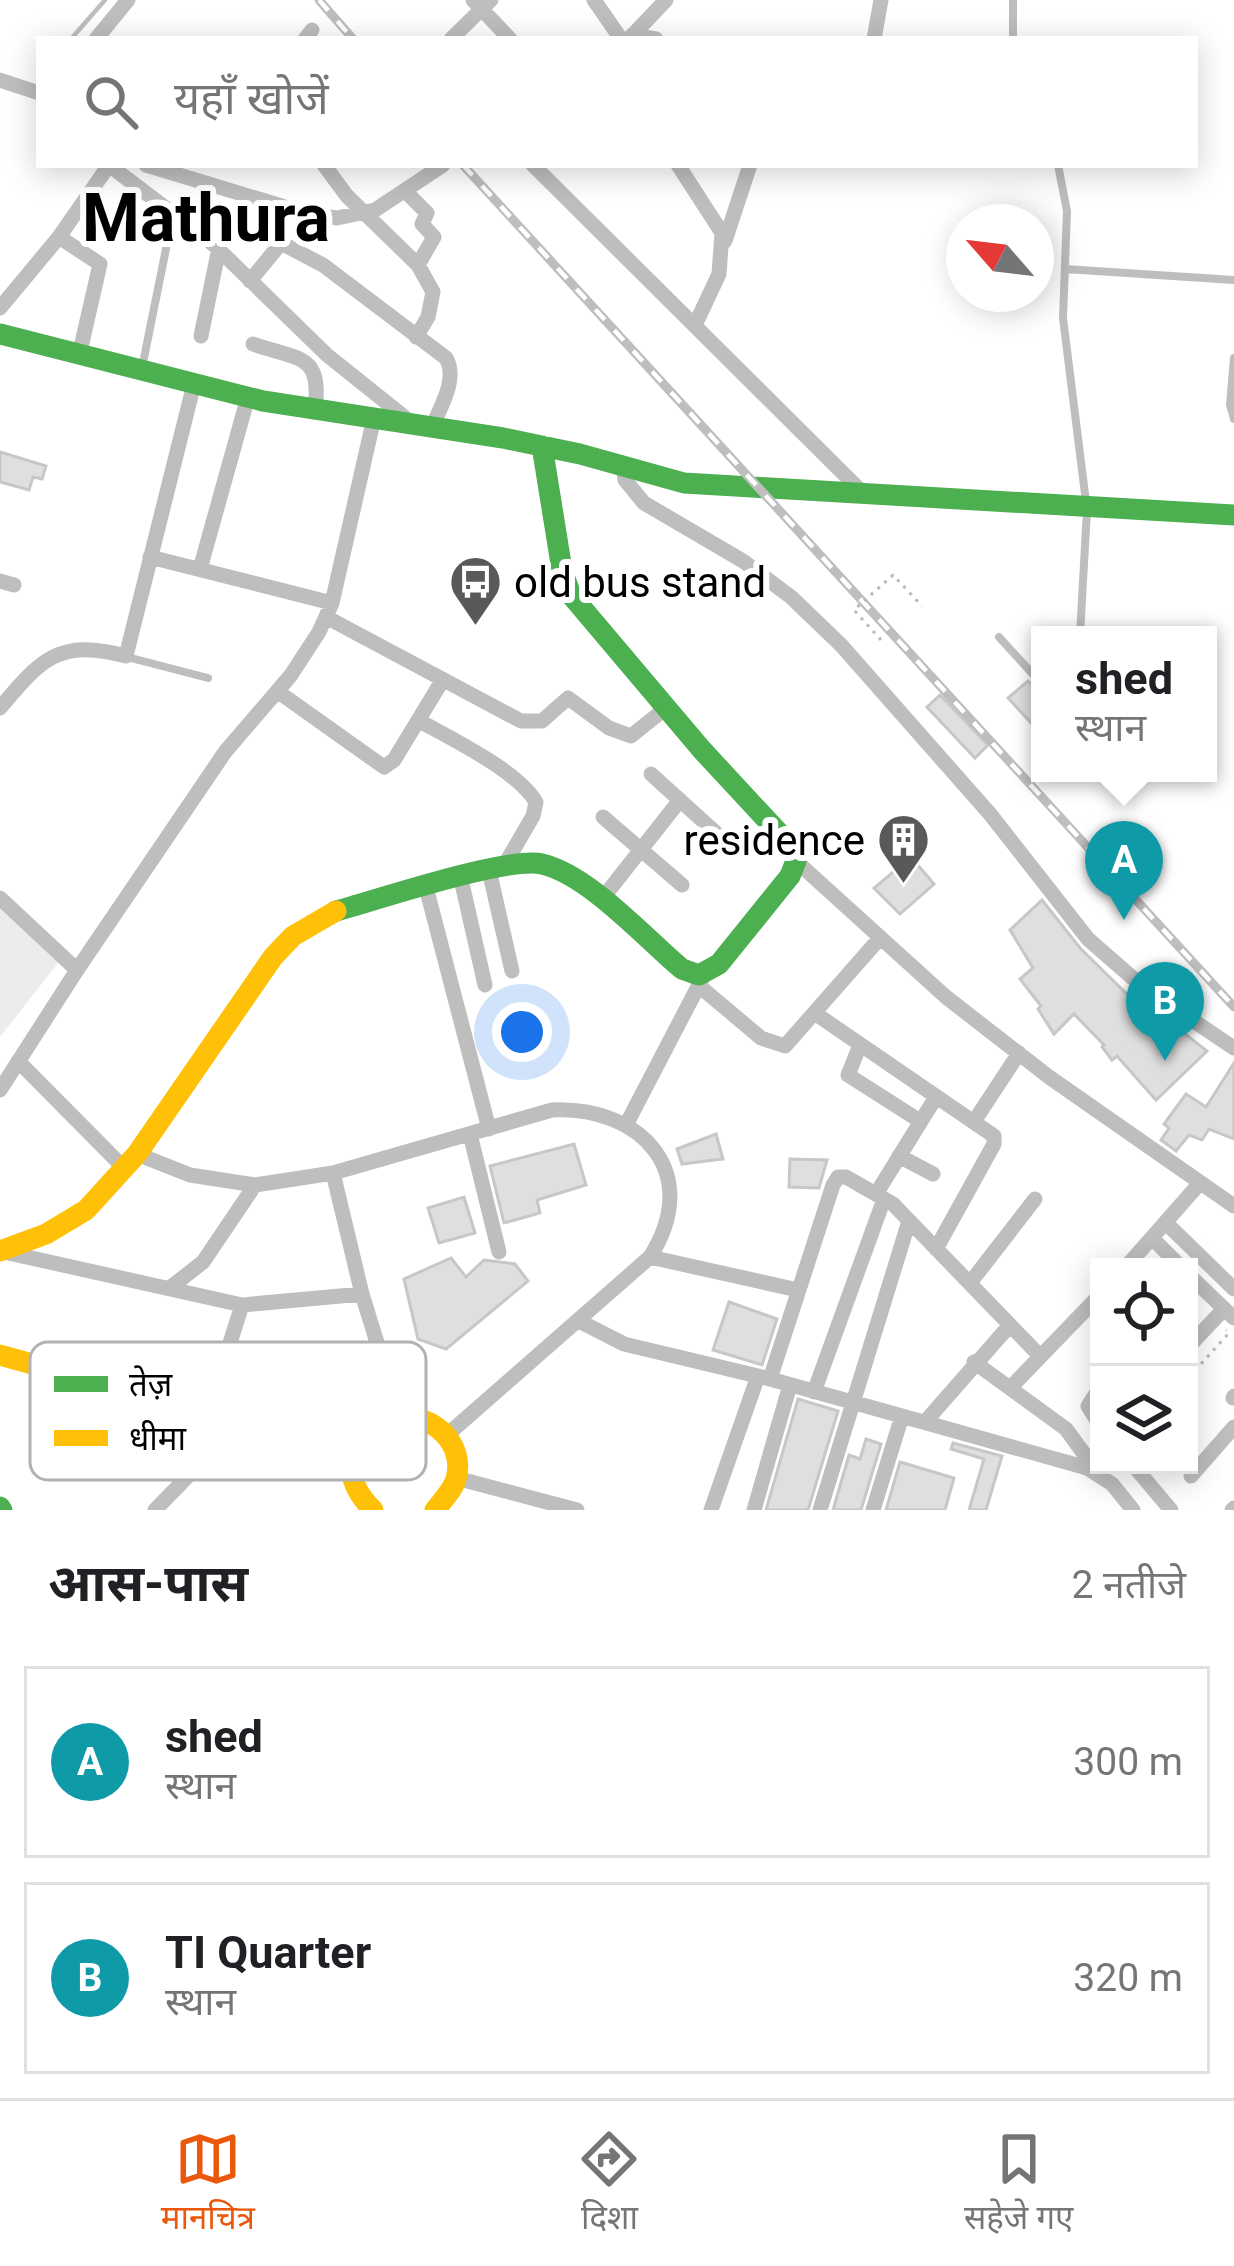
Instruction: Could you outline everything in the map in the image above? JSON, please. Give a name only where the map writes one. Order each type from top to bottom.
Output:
[{"type":"street","points":[[98,36],[128,0]]},
{"type":"street","points":[[595,0],[625,36]]},
{"type":"street","points":[[629,36],[666,0]]},
{"type":"street","points":[[875,36],[881,0]]},
{"type":"street","points":[[454,36],[482,3],[508,36]]},
{"type":"street","points":[[0,80],[36,93]]},
{"type":"street","points":[[0,308],[59,237],[107,168]]},
{"type":"street","points":[[113,168],[213,244],[327,355],[423,426]]},
{"type":"street","points":[[156,168],[308,214],[338,218],[364,214],[438,168]]},
{"type":"street","points":[[326,168],[364,214],[418,266],[433,292],[428,317],[416,337]]},
{"type":"street","points":[[536,168],[866,496]]},
{"type":"street","points":[[680,168],[722,233],[719,274],[696,323]]},
{"type":"street","points":[[722,250],[748,168]]},
{"type":"street","points":[[405,190],[427,213],[422,224],[434,237],[418,266]]},
{"type":"street","points":[[59,237],[100,264],[79,356]]},
{"type":"street","points":[[250,281],[281,243],[323,266],[446,358],[452,369],[423,426]]},
{"type":"street","points":[[201,336],[218,253]]},
{"type":"street","points":[[0,334],[248,398],[542,446],[701,485],[1234,515]]},
{"type":"street","points":[[253,344],[315,370],[315,409]]},
{"type":"street","points":[[0,708],[28,675],[63,650],[126,656],[194,384]]},
{"type":"street","points":[[200,569],[248,398]]},
{"type":"street","points":[[0,1090],[225,752],[310,649],[329,610],[374,418]]},
{"type":"street","points":[[542,446],[562,570],[571,595],[792,847],[796,861],[946,997],[1234,1206]]},
{"type":"street","points":[[622,466],[625,480],[644,503],[743,561],[842,644],[990,814],[1088,939],[1143,987],[1234,1048]]},
{"type":"street","points":[[151,557],[329,610],[508,717],[542,721],[571,698],[621,734],[640,732],[666,708]]},
{"type":"street","points":[[277,691],[380,766],[394,760],[442,681]]},
{"type":"street","points":[[418,720],[491,764],[536,802],[533,816],[496,868],[512,971]]},
{"type":"street","points":[[651,774],[736,850]]},
{"type":"street","points":[[602,899],[680,800]]},
{"type":"street","points":[[604,817],[682,885]]},
{"type":"street","points":[[626,1125],[701,980],[790,876],[796,861]]},
{"type":"street","points":[[0,1251],[71,1221],[130,1161],[273,957],[293,936],[329,913],[496,868],[552,866],[602,899],[701,980],[761,1038],[777,1046],[796,1038],[880,938]]},
{"type":"street","points":[[461,879],[485,985]]},
{"type":"street","points":[[426,887],[489,1129]]},
{"type":"street","points":[[0,898],[77,970]]},
{"type":"street","points":[[816,1014],[991,1131],[994,1144],[936,1249]]},
{"type":"street","points":[[860,1045],[848,1075],[920,1121]]},
{"type":"street","points":[[975,1120],[1019,1053]]},
{"type":"street","points":[[18,1060],[130,1161],[255,1185],[333,1173],[552,1110],[573,1109],[614,1118],[653,1145],[669,1180],[664,1236],[650,1257],[447,1435]]},
{"type":"street","points":[[814,1392],[880,1197],[936,1096]]},
{"type":"street","points":[[470,1134],[499,1252]]},
{"type":"street","points":[[899,1156],[933,1174]]},
{"type":"street","points":[[333,1173],[377,1342]]},
{"type":"street","points":[[711,1510],[836,1180],[846,1177],[909,1221],[1039,1355]]},
{"type":"street","points":[[1135,1258],[1200,1183]]},
{"type":"street","points":[[171,1287],[203,1262],[255,1185]]},
{"type":"street","points":[[970,1283],[1035,1199]]},
{"type":"street","points":[[820,1510],[909,1221]]},
{"type":"street","points":[[1166,1223],[1234,1289]]},
{"type":"street","points":[[1153,1239],[1171,1258]]},
{"type":"street","points":[[0,1251],[242,1305],[362,1294]]},
{"type":"street","points":[[650,1257],[798,1290]]},
{"type":"street","points":[[1198,1268],[1208,1262]]},
{"type":"street","points":[[1198,1286],[1224,1316],[1198,1338]]},
{"type":"street","points":[[1011,1388],[1090,1304]]},
{"type":"street","points":[[230,1342],[242,1305]]},
{"type":"street","points":[[579,1321],[624,1344],[764,1377],[1090,1471]]},
{"type":"street","points":[[925,1422],[1010,1324]]},
{"type":"street","points":[[0,1355],[30,1363]]},
{"type":"street","points":[[974,1362],[1066,1430],[1090,1462]]},
{"type":"street","points":[[754,1510],[790,1385]]},
{"type":"street","points":[[873,1510],[902,1416]]},
{"type":"street","points":[[426,1418],[447,1435],[457,1460],[450,1494],[435,1510]]},
{"type":"street","points":[[1191,1476],[1234,1427]]},
{"type":"street","points":[[1099,1474],[1125,1506]]},
{"type":"street","points":[[1141,1474],[1171,1510]]},
{"type":"street","points":[[456,1478],[578,1510]]},
{"type":"street","points":[[155,1510],[184,1480]]},
{"type":"lane","points":[[1013,0],[1013,36]]},
{"type":"lane","points":[[1059,168],[1067,211],[1063,318],[1087,510],[1081,626]]},
{"type":"lane","points":[[142,369],[173,214]]},
{"type":"lane","points":[[1065,269],[1234,280]]},
{"type":"lane","points":[[1234,358],[1230,405],[1234,419]]},
{"type":"lane","points":[[999,638],[1031,672]]},
{"type":"lane","points":[[126,656],[208,678]]},
{"type":"path","points":[[881,640],[854,610],[893,575],[922,606]]},
{"type":"path","points":[[1198,1367],[1229,1333],[1224,1316]]},
{"type":"shaded area","points":[[0,906],[61,959],[0,1037]]},
{"type":"building","points":[[0,452],[46,466],[42,479],[33,477],[29,490],[0,482]]},
{"type":"building","points":[[1028,681],[1031,684],[1031,723],[1008,698]]},
{"type":"building","points":[[940,695],[988,745],[975,758],[927,707]]},
{"type":"building","name":"residence","points":[[911,857],[934,884],[900,914],[874,888]]},
{"type":"building","points":[[1042,900],[1080,948],[1142,1009],[1147,1004],[1207,1051],[1156,1100],[1117,1056],[1112,1060],[1074,1014],[1054,1034],[1038,1009],[1041,1006],[1020,979],[1033,968],[1010,930]]},
{"type":"building","points":[[1234,1063],[1234,1139],[1209,1129],[1202,1140],[1189,1135],[1176,1151],[1161,1140],[1169,1128],[1164,1124],[1186,1094],[1206,1107]]},
{"type":"building","points":[[716,1134],[723,1159],[682,1164],[677,1149]]},
{"type":"building","points":[[574,1144],[586,1185],[537,1200],[540,1213],[504,1223],[490,1166]]},
{"type":"building","points":[[790,1159],[827,1160],[819,1188],[789,1187]]},
{"type":"building","points":[[464,1197],[475,1233],[439,1243],[428,1208]]},
{"type":"building","points":[[451,1258],[466,1277],[484,1260],[515,1264],[528,1281],[446,1349],[418,1339],[404,1279]]},
{"type":"building","points":[[729,1302],[777,1319],[762,1365],[713,1350]]},
{"type":"building","points":[[798,1399],[838,1411],[808,1510],[766,1510]]},
{"type":"building","points":[[866,1439],[881,1444],[861,1510],[833,1510],[849,1455],[860,1459]]},
{"type":"building","points":[[953,1443],[1002,1456],[986,1510],[969,1510],[984,1459],[951,1449]]},
{"type":"building","points":[[900,1462],[954,1478],[945,1510],[886,1510]]},
{"type":"waterway","points":[[74,36],[105,0]]},
{"type":"railway","points":[[319,0],[350,36]]},
{"type":"railway","points":[[466,168],[1234,1007]]},
{"type":"traffic: fast","points":[[0,334],[263,401],[503,438],[684,483],[1234,515]]},
{"type":"traffic: fast","points":[[336,911],[472,872],[542,864],[597,894],[682,969],[699,975],[719,964],[790,876],[796,861],[792,847],[702,750],[571,595],[562,570],[542,446]]},
{"type":"traffic: slow","points":[[0,1251],[46,1234],[86,1210],[137,1154],[273,957],[293,936],[336,911]]},
{"type":"traffic: slow","points":[[0,1355],[30,1363]]},
{"type":"traffic: slow","points":[[426,1422],[450,1441],[457,1459],[455,1483],[435,1510]]},
{"type":"traffic: slow","points":[[354,1480],[373,1510]]},
{"type":"place","name":"old bus stand","points":[[475,628]]},
{"type":"place","name":"residence","points":[[904,886]]},
{"type":"place","name":"shed","points":[[1124,920]]},
{"type":"place","name":"TI Quarter","points":[[1165,1061]]},
{"type":"district","name":"Mathura","points":[[206,218]]}]
